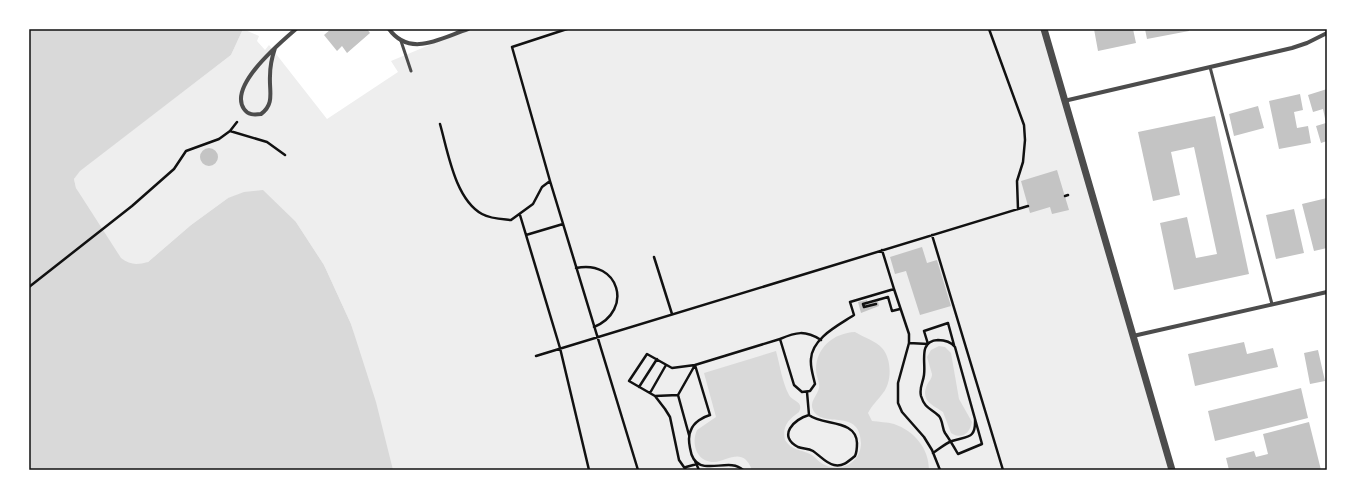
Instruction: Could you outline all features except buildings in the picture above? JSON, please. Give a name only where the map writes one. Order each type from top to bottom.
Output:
[{"type":"street","points":[[275,48],[270,77],[271,100],[269,106],[261,114],[250,114],[242,105],[241,92],[253,73],[275,48],[296,29]]},
{"type":"street","points":[[389,29],[400,41],[415,45],[423,44],[468,29]]},
{"type":"street","points":[[1044,29],[1172,470]]},
{"type":"street","points":[[1064,101],[1292,48],[1307,43],[1327,33]]},
{"type":"street","points":[[1133,336],[1327,292]]},
{"type":"lane","points":[[400,41],[411,71]]},
{"type":"lane","points":[[1210,67],[1272,304]]},
{"type":"path","points":[[568,29],[512,47],[550,181],[638,470]]},
{"type":"path","points":[[989,29],[1024,124],[1025,140],[1023,162],[1017,181],[1018,209]]},
{"type":"path","points":[[29,288],[132,206],[174,169],[186,151],[219,139],[230,131],[237,122]]},
{"type":"path","points":[[440,124],[461,193],[470,205],[481,214],[494,219],[511,220],[520,215],[533,204],[542,187],[550,181]]},
{"type":"path","points":[[230,131],[267,142],[285,154]]},
{"type":"path","points":[[536,356],[597,336],[1028,206]]},
{"type":"path","points":[[520,215],[560,348],[589,470]]},
{"type":"path","points":[[526,235],[563,224]]},
{"type":"path","points":[[932,236],[1003,470]]},
{"type":"path","points":[[882,250],[909,334],[909,343],[898,383],[898,403],[902,412],[924,437],[940,470]]},
{"type":"path","points":[[654,257],[672,314]]},
{"type":"path","points":[[576,268],[586,266],[596,267],[605,272],[612,279],[617,288],[618,298],[616,308],[611,317],[604,323],[594,328]]},
{"type":"path","points":[[780,339],[794,385],[802,392],[807,392],[814,388],[815,384],[810,357],[813,349],[830,331],[854,316],[850,302],[894,289]]},
{"type":"path","points":[[876,304],[864,307],[863,304],[888,297],[892,311],[900,309]]},
{"type":"path","points":[[948,323],[955,347],[982,444],[958,454],[945,433],[938,416],[927,407],[921,396],[920,388],[924,376],[923,353],[928,344],[924,331],[948,323]]},
{"type":"path","points":[[697,464],[686,469],[679,460],[670,417],[655,396],[629,381],[647,354],[672,368],[695,365],[801,332],[810,333],[821,340]]},
{"type":"path","points":[[909,343],[928,344],[940,340],[947,341],[955,347]]},
{"type":"path","points":[[640,387],[657,359]]},
{"type":"path","points":[[650,393],[666,365]]},
{"type":"path","points":[[695,365],[678,395],[689,437],[691,454],[699,470]]},
{"type":"path","points":[[689,437],[691,429],[696,423],[703,417],[710,415],[695,365]]},
{"type":"path","points":[[807,392],[809,415]]},
{"type":"path","points":[[655,396],[678,395]]},
{"type":"path","points":[[809,415],[821,422],[843,425],[851,430],[857,438],[855,456],[843,465],[833,465],[811,450],[800,448],[793,443],[788,434],[790,427],[800,418],[809,415]]},
{"type":"path","points":[[933,453],[951,442],[971,436],[975,431],[975,419]]},
{"type":"path","points":[[694,460],[709,468],[731,464],[739,465],[743,470]]},
{"type":"shaded area","points":[[29,29],[243,29],[231,55],[80,171],[74,179],[76,188],[121,258],[127,262],[137,264],[148,262],[191,225],[228,198],[244,192],[263,190],[296,222],[324,265],[351,324],[376,402],[393,470],[29,470]]},
{"type":"shaded area","points":[[243,29],[259,36],[257,41],[265,50],[269,45],[327,119],[398,72],[391,61],[468,29],[1044,29],[1173,470],[391,470],[351,324],[324,265],[296,222],[228,198],[191,225],[141,268],[114,261],[76,188],[74,179],[79,171],[231,55]]},
{"type":"shaded area","points":[[855,332],[873,341],[882,348],[888,358],[890,370],[888,383],[881,396],[871,407],[868,413],[872,421],[894,424],[908,431],[914,436],[923,448],[929,470],[752,470],[744,458],[735,457],[714,462],[703,459],[699,455],[695,446],[695,435],[697,430],[716,417],[704,373],[776,351],[783,379],[789,395],[800,406],[799,412],[785,427],[785,440],[793,448],[810,454],[823,464],[831,467],[844,467],[849,464],[858,456],[860,450],[861,443],[859,433],[855,426],[842,420],[820,417],[815,413],[812,403],[819,388],[816,370],[819,354],[833,338]]},
{"type":"shaded area","points":[[939,346],[945,347],[951,353],[959,399],[972,422],[967,432],[959,436],[951,433],[943,412],[932,405],[926,399],[925,395],[925,390],[932,374],[927,357],[931,350]]}]
